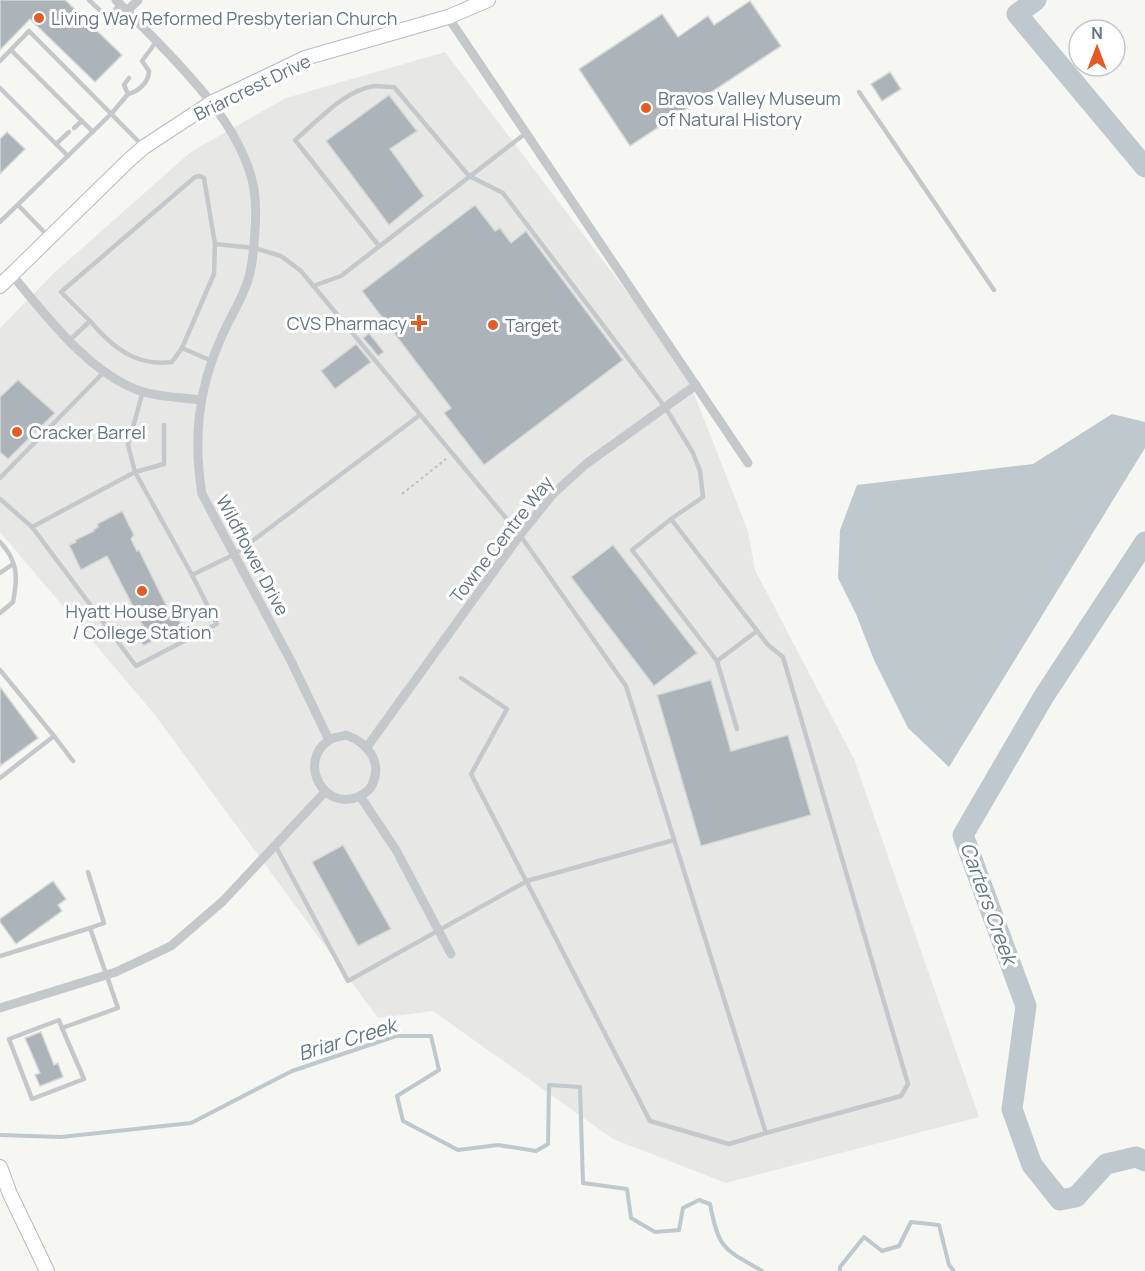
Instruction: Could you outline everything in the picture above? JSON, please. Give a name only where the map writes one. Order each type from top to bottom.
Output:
[{"type":"main road","name":"Briarcrest Drive","points":[[0,286],[144,147],[211,103],[304,58],[448,17],[488,0]]},
{"type":"main road","points":[[0,1167],[10,1194],[47,1271]]},
{"type":"street","points":[[121,5],[138,0]]},
{"type":"street","name":"Wildflower Drive","points":[[121,5],[211,103],[232,134],[248,169],[254,189],[256,213],[254,248],[248,280],[212,361],[201,400],[198,470],[202,494],[291,661],[329,740]]},
{"type":"street","points":[[448,17],[748,463]]},
{"type":"street","points":[[12,275],[70,340],[96,365],[129,387],[162,395],[201,400]]},
{"type":"street","name":"Towne Centre Way","points":[[367,747],[553,494],[586,464],[696,386]]},
{"type":"street","points":[[346,735],[357,739],[367,747],[375,758],[375,773],[371,787],[360,796],[348,800],[336,798],[325,792],[317,783],[315,763],[317,753],[329,740],[346,735]]},
{"type":"street","points":[[0,1008],[106,975],[171,945],[223,901],[325,792]]},
{"type":"street","points":[[360,796],[396,850],[451,954]]},
{"type":"lane","points":[[89,0],[108,18],[121,5]]},
{"type":"lane","points":[[0,61],[29,31],[144,147]]},
{"type":"lane","points":[[138,68],[156,42]]},
{"type":"lane","points":[[11,50],[93,132]]},
{"type":"lane","points":[[0,222],[112,113],[128,94],[136,92],[149,76],[149,71],[142,62]]},
{"type":"lane","points":[[128,94],[124,86],[129,78]]},
{"type":"lane","points":[[379,246],[295,140],[337,105],[354,94],[374,86],[393,87],[469,176],[503,194],[665,407],[693,453],[700,471],[703,496],[632,550],[717,661],[737,729]]},
{"type":"lane","points":[[0,88],[68,156]]},
{"type":"lane","points":[[859,92],[994,290]]},
{"type":"lane","points":[[56,144],[82,121]]},
{"type":"lane","points":[[313,286],[341,276],[526,133]]},
{"type":"lane","points":[[195,177],[204,178],[215,244],[213,274],[182,348],[172,362],[157,364],[135,358],[106,339],[61,292],[195,177]]},
{"type":"lane","points":[[18,204],[49,238]]},
{"type":"lane","points":[[215,244],[254,248],[281,256],[302,271],[520,536],[626,686],[766,1133]]},
{"type":"lane","points":[[70,340],[90,321]]},
{"type":"lane","points":[[182,348],[212,361]]},
{"type":"lane","points":[[0,478],[105,371]]},
{"type":"lane","points":[[0,499],[32,526],[136,666],[217,624],[135,472],[128,445],[143,390]]},
{"type":"lane","points":[[192,575],[235,554],[420,415]]},
{"type":"lane","points":[[32,526],[135,472],[165,464],[164,424]]},
{"type":"lane","points":[[461,678],[507,709],[471,774],[650,1121],[729,1144],[901,1096],[908,1084],[783,657],[768,645],[671,519]]},
{"type":"lane","points":[[0,542],[8,550],[17,576],[13,602],[0,613]]},
{"type":"lane","points":[[0,573],[13,564]]},
{"type":"lane","points":[[717,661],[757,631]]},
{"type":"lane","points":[[0,670],[73,761]]},
{"type":"lane","points":[[0,778],[54,736]]},
{"type":"lane","points":[[275,845],[348,981],[527,881],[674,840]]},
{"type":"lane","points":[[0,956],[104,923],[88,872]]},
{"type":"lane","points":[[62,1028],[118,1008],[90,928]]},
{"type":"lane","points":[[59,1020],[62,1028],[84,1079],[32,1099],[9,1039],[59,1020]]},
{"type":"path","points":[[402,494],[452,454]]},
{"type":"shaded area","points":[[445,52],[683,366],[748,531],[755,570],[854,759],[979,1117],[726,1183],[613,1139],[433,1011],[378,1018],[155,715],[0,532],[0,328],[55,272],[192,151],[286,98]]},
{"type":"shaded area","points":[[1112,414],[1145,422],[1145,448],[949,767],[908,728],[874,660],[856,614],[838,578],[840,530],[857,485],[1033,464]]},
{"type":"building","points":[[0,0],[65,0],[122,55],[95,82],[30,19],[0,50]]},
{"type":"building","name":"Bravos Valley Museum of Natural History","points":[[750,1],[781,46],[630,146],[579,69],[662,14],[678,37],[708,16],[714,25]]},
{"type":"building","points":[[890,72],[901,89],[882,101],[871,84]]},
{"type":"building","points":[[389,95],[417,131],[390,149],[424,196],[389,225],[326,141]]},
{"type":"building","points":[[7,132],[25,149],[0,174],[0,139]]},
{"type":"building","name":"Target","points":[[475,205],[495,231],[500,228],[511,243],[526,231],[623,360],[484,465],[444,413],[451,408],[362,291]]},
{"type":"building","points":[[369,333],[384,352],[378,356],[363,338]]},
{"type":"building","points":[[356,344],[371,362],[335,389],[321,371]]},
{"type":"building","name":"Cracker Barrel","points":[[18,380],[55,413],[8,459],[0,452],[0,397]]},
{"type":"building","name":"Hyatt House Bryan / College Station","points":[[122,511],[134,535],[131,539],[137,551],[139,550],[171,615],[175,613],[182,626],[143,646],[137,629],[143,626],[107,556],[81,570],[69,545],[94,531],[98,527],[97,524]]},
{"type":"building","points":[[613,545],[697,653],[654,686],[571,577]]},
{"type":"building","points":[[711,680],[731,751],[788,735],[811,815],[701,846],[657,695]]},
{"type":"building","points":[[0,687],[38,738],[0,766]]},
{"type":"building","points":[[343,845],[391,929],[358,946],[312,862]]},
{"type":"building","points":[[53,881],[66,899],[58,905],[62,911],[16,944],[0,919]]},
{"type":"building","points":[[41,1032],[54,1065],[58,1063],[63,1077],[40,1086],[35,1075],[40,1073],[25,1038]]},
{"type":"waterway","name":"Carters Creek","points":[[1036,0],[1017,14],[1145,167]]},
{"type":"waterway","name":"Carters Creek","points":[[1145,542],[1044,696],[963,835],[1026,1006],[1012,1109],[1032,1165],[1060,1200],[1076,1197],[1106,1164],[1136,1157],[1145,1161]]},
{"type":"waterway","name":"Briar Creek","points":[[0,1135],[61,1137],[191,1123],[292,1071],[396,1036],[431,1036],[439,1070],[397,1096],[403,1121],[458,1150],[498,1145],[536,1151],[548,1144],[549,1085],[580,1087],[583,1183],[627,1189],[631,1218],[655,1232],[679,1230],[683,1208],[699,1200],[710,1204],[716,1231],[725,1246],[762,1271]]},
{"type":"waterway","name":"Briar Creek","points":[[840,1271],[840,1267],[864,1237],[882,1251],[899,1246],[911,1222],[939,1225],[949,1265],[954,1271]]},
{"type":"place","name":"Living Way Reformed Presbyterian Church","points":[[39,18]]},
{"type":"place","name":"Bravos Valley Museum of Natural History","points":[[646,108]]},
{"type":"place","name":"CVS Pharmacy","points":[[419,323]]},
{"type":"place","name":"Target","points":[[493,325]]},
{"type":"place","name":"Cracker Barrel","points":[[17,432]]},
{"type":"place","name":"Hyatt House Bryan / College Station","points":[[142,591]]}]
